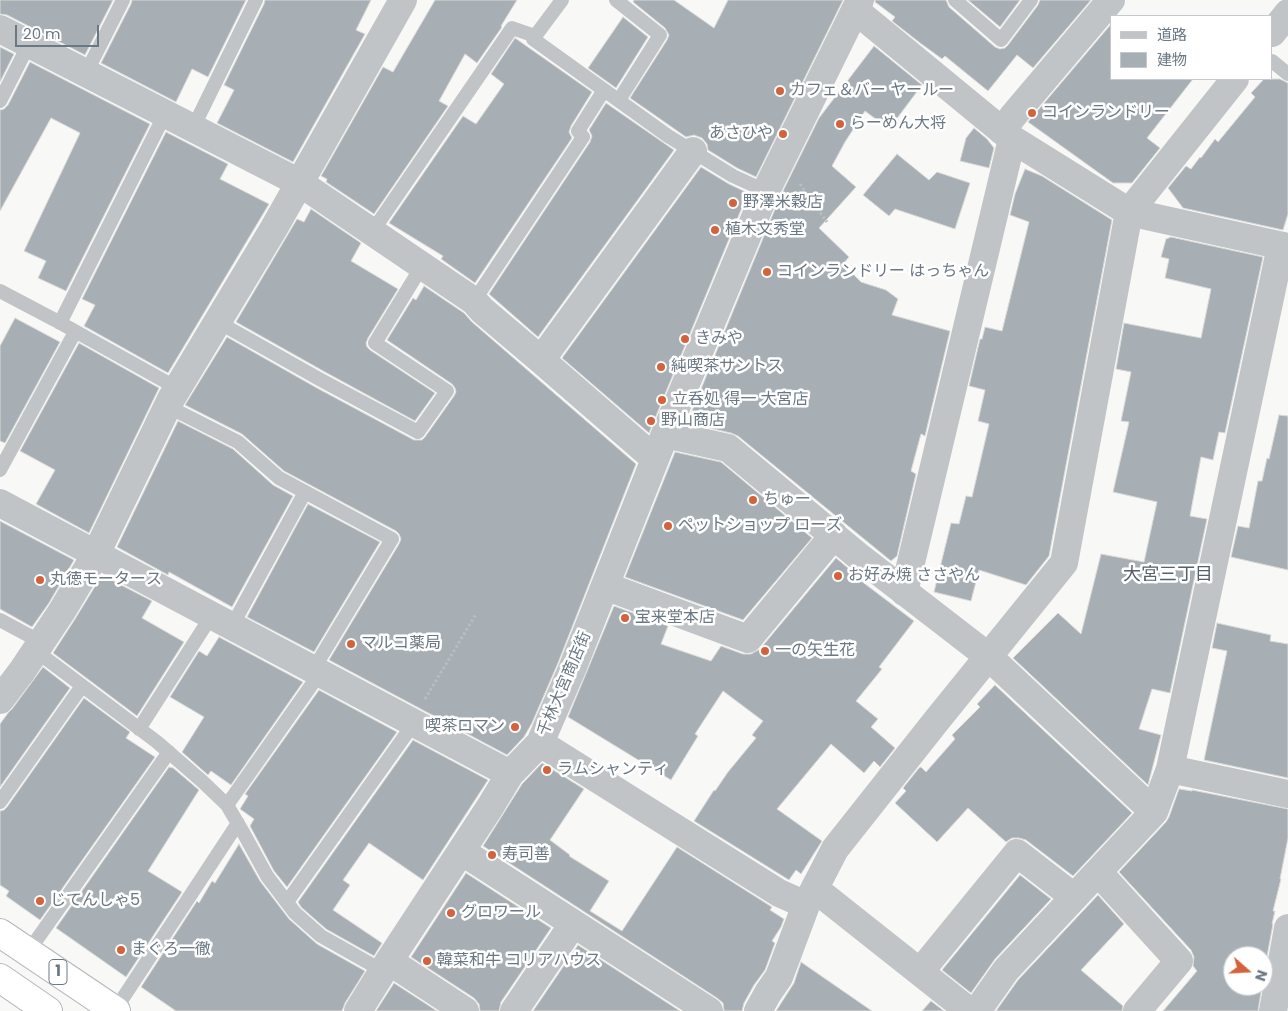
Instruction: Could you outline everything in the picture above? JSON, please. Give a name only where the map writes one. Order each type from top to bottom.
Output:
[{"type":"highway","name":"1","points":[[0,933],[116,1011]]},
{"type":"highway","name":"1","points":[[0,978],[48,1011]]},
{"type":"street","points":[[0,700],[62,611],[96,554],[172,397],[274,228],[403,0]]},
{"type":"street","points":[[904,592],[1007,135],[1013,116],[1111,0]]},
{"type":"street","points":[[858,5],[1007,135],[1129,212],[1285,247],[1170,768],[1154,812],[1006,970],[977,1011]]},
{"type":"street","name":"千林大宮商店街","points":[[358,1011],[510,774],[540,743],[572,669],[665,434],[766,190],[858,5]]},
{"type":"street","points":[[1273,32],[1288,13]]},
{"type":"street","points":[[0,28],[300,183],[474,301],[482,310],[655,459]]},
{"type":"street","points":[[758,1011],[780,977],[810,897],[835,849],[1064,564],[1129,212],[1234,80]]},
{"type":"street","points":[[541,360],[693,151]]},
{"type":"street","points":[[665,434],[728,448],[857,555],[989,657],[1154,812]]},
{"type":"street","points":[[0,503],[510,774]]},
{"type":"street","points":[[605,586],[748,639],[834,535]]},
{"type":"street","points":[[540,743],[779,893],[810,897],[920,972],[969,1011]]},
{"type":"street","points":[[1170,768],[1288,794]]},
{"type":"street","points":[[461,851],[708,1011]]},
{"type":"street","points":[[920,972],[1017,854],[1074,897]]},
{"type":"street","points":[[1098,872],[1180,961],[1137,1011]]},
{"type":"street","points":[[514,1011],[573,924]]},
{"type":"street","points":[[1273,1011],[1288,928]]},
{"type":"street","points":[[386,966],[465,1011]]},
{"type":"lane","points":[[86,73],[123,0]]},
{"type":"lane","points":[[193,128],[256,0]]},
{"type":"lane","points":[[562,0],[533,38],[668,136],[733,176],[766,190]]},
{"type":"lane","points":[[616,0],[660,35],[619,100]]},
{"type":"lane","points":[[955,0],[1001,40],[1031,0]]},
{"type":"lane","points":[[372,232],[512,28],[535,36]]},
{"type":"lane","points":[[0,101],[29,44]]},
{"type":"lane","points":[[1273,62],[1288,74]]},
{"type":"lane","points":[[474,301],[583,138],[578,130],[604,90]]},
{"type":"lane","points":[[60,323],[165,114]]},
{"type":"lane","points":[[218,322],[418,432],[447,391],[375,344],[422,266]]},
{"type":"lane","points":[[0,292],[75,332],[238,442],[279,478],[392,539],[317,671],[227,805]]},
{"type":"lane","points":[[0,470],[75,332]]},
{"type":"lane","points":[[139,729],[222,621],[305,492]]},
{"type":"lane","points":[[0,620],[38,646],[82,686],[168,752],[227,805],[267,876],[296,913],[322,936],[386,966]]},
{"type":"lane","points":[[0,802],[82,686]]},
{"type":"lane","points":[[287,902],[413,722]]},
{"type":"lane","points":[[28,952],[168,752]]},
{"type":"lane","points":[[116,1011],[238,823]]},
{"type":"path","points":[[783,155],[802,187],[827,222]]},
{"type":"path","points":[[413,722],[476,614]]},
{"type":"building","points":[[0,0],[113,0],[85,55],[7,15],[0,14]]},
{"type":"building","points":[[132,0],[246,0],[208,77],[192,69],[176,102],[101,63]]},
{"type":"building","points":[[265,0],[371,0],[356,30],[365,34],[293,162],[217,123],[234,90],[224,85]]},
{"type":"building","points":[[435,0],[517,0],[502,27],[477,63],[465,54],[439,101],[448,106],[374,214],[326,182],[327,179],[321,176],[383,67],[393,72]]},
{"type":"building","points":[[634,0],[674,0],[714,28],[728,0],[843,0],[756,177],[708,150],[707,144],[702,138],[694,135],[686,137],[630,98],[669,35],[665,28],[633,2]]},
{"type":"building","points":[[875,0],[946,0],[949,7],[995,47],[1000,49],[1008,45],[1040,0],[1091,0],[1033,68],[1017,55],[988,91],[945,56],[942,59],[892,21],[895,17],[875,2]]},
{"type":"building","points":[[968,0],[1020,0],[1000,27]]},
{"type":"building","points":[[623,17],[648,37],[616,88],[588,68]]},
{"type":"building","points":[[1110,25],[1110,80],[1192,80],[1147,138],[1160,148],[1132,183],[1113,183],[1028,122]]},
{"type":"building","points":[[515,38],[592,92],[571,126],[569,132],[572,138],[475,283],[441,259],[443,256],[389,223],[463,116],[476,124],[504,84],[491,74]]},
{"type":"building","points":[[874,46],[922,85],[889,129],[865,111],[832,166],[856,187],[819,228],[849,257],[843,264],[861,282],[886,290],[898,299],[892,315],[950,331],[925,436],[921,434],[911,471],[916,474],[897,556],[891,561],[738,436],[687,423],[780,197],[819,118]]},
{"type":"building","points":[[0,47],[14,54],[0,82]]},
{"type":"building","points":[[30,62],[150,124],[66,291],[38,278],[46,261],[24,251],[80,133],[51,118],[0,211],[0,110],[8,105]]},
{"type":"building","points":[[1280,79],[1288,83],[1288,214],[1283,230],[1183,208],[1168,188],[1186,166],[1191,169],[1215,139],[1218,142],[1255,97],[1251,93],[1263,80]]},
{"type":"building","points":[[606,103],[674,150],[538,337],[489,294],[590,142],[592,136],[589,130]]},
{"type":"building","points":[[974,128],[994,148],[989,168],[960,161],[966,138]]},
{"type":"building","points":[[166,132],[228,164],[220,179],[269,204],[168,373],[84,326],[95,305],[82,299]]},
{"type":"building","points":[[897,154],[929,180],[937,172],[970,183],[955,229],[895,209],[889,216],[863,195]]},
{"type":"building","points":[[701,167],[748,193],[649,433],[562,358]]},
{"type":"building","points":[[1025,169],[1042,176],[1112,220],[1049,556],[1026,585],[979,570],[971,601],[934,592],[951,523],[959,524],[966,496],[972,497],[989,424],[978,421],[985,390],[969,386],[980,339],[982,339],[985,327],[1002,331],[1029,222],[1010,215],[1015,194]]},
{"type":"building","points":[[311,209],[361,243],[351,261],[398,289],[366,343],[370,350],[435,393],[415,421],[236,322],[297,219],[304,222]]},
{"type":"building","points":[[1171,237],[1263,257],[1225,433],[1219,432],[1213,460],[1201,457],[1190,516],[1207,519],[1170,693],[1152,689],[1139,729],[1161,735],[1148,785],[1013,658],[1058,613],[1081,634],[1101,554],[1144,562],[1157,502],[1113,492],[1129,422],[1121,421],[1131,372],[1116,369],[1124,323],[1201,338],[1211,289],[1165,278],[1169,259],[1161,257],[1166,239]]},
{"type":"building","points":[[424,286],[464,313],[636,464],[558,663],[532,723],[524,737],[507,755],[329,660],[399,544],[401,539],[399,534],[284,471],[242,434],[185,405],[227,337],[414,440],[422,440],[454,396],[455,388],[452,384],[387,340],[413,298],[416,300]]},
{"type":"building","points":[[15,318],[60,342],[5,443],[0,441],[0,346]]},
{"type":"building","points":[[79,343],[159,388],[89,533],[36,504],[55,470],[20,451]]},
{"type":"building","points":[[1279,415],[1288,416],[1288,570],[1231,557],[1238,526],[1249,528],[1258,481],[1262,481],[1267,458],[1269,459]]},
{"type":"building","points":[[178,421],[233,449],[273,485],[293,496],[232,607],[169,572],[168,575],[117,547]]},
{"type":"building","points":[[675,452],[721,462],[812,538],[743,620],[625,577]]},
{"type":"building","points":[[308,504],[380,542],[314,652],[247,617]]},
{"type":"building","points":[[0,521],[74,560],[49,603],[32,627],[0,609]]},
{"type":"building","points":[[836,558],[854,573],[848,571],[914,621],[879,667],[882,669],[856,701],[878,719],[871,727],[895,748],[880,767],[874,761],[864,773],[831,744],[777,809],[822,841],[801,874],[796,870],[789,880],[694,821],[714,790],[756,738],[752,735],[763,721],[723,691],[695,734],[698,736],[671,780],[568,717],[614,606],[668,626],[661,644],[711,661],[721,646],[743,654],[751,654],[760,649]]},
{"type":"building","points":[[102,575],[152,601],[142,618],[184,642],[137,716],[53,653]]},
{"type":"building","points":[[1217,623],[1271,635],[1270,641],[1288,644],[1288,778],[1204,760],[1227,651],[1212,648]]},
{"type":"building","points":[[219,637],[303,682],[231,785],[211,771],[208,775],[182,752],[204,717],[170,697],[199,651],[207,656]]},
{"type":"building","points":[[43,667],[70,688],[0,787],[0,724]]},
{"type":"building","points":[[995,685],[1132,813],[1073,876],[1026,840],[1012,838],[1006,842],[968,808],[937,842],[895,803],[906,791],[903,788],[919,768],[921,767],[926,772],[955,739],[952,735],[980,707],[977,704]]},
{"type":"building","points":[[319,690],[397,732],[287,887],[274,871],[250,826],[254,819],[240,809],[248,796],[245,794]]},
{"type":"building","points":[[84,698],[130,732],[126,738],[155,757],[40,920],[6,896],[9,891],[0,885],[0,811],[7,807]]},
{"type":"building","points":[[413,740],[488,780],[423,880],[369,843],[343,880],[350,885],[333,910],[382,943],[374,956],[326,929],[301,907],[298,902]]},
{"type":"building","points":[[542,763],[584,789],[550,840],[569,856],[609,881],[590,911],[622,931],[677,847],[772,907],[770,910],[784,919],[772,941],[775,943],[765,970],[754,985],[744,1003],[742,1011],[724,1011],[723,1003],[717,998],[483,846],[522,784]]},
{"type":"building","points":[[169,767],[172,767],[199,790],[148,871],[182,892],[126,977],[56,928]]},
{"type":"building","points":[[1179,789],[1288,809],[1288,838],[1273,911],[1275,911],[1269,946],[1223,946],[1223,996],[1260,996],[1258,1011],[1163,1011],[1197,971],[1193,966],[1194,957],[1191,950],[1119,872],[1169,817]]},
{"type":"building","points":[[239,844],[260,881],[289,919],[317,944],[365,971],[342,1011],[176,1011],[141,987],[197,901],[199,903],[212,881],[215,883]]},
{"type":"building","points":[[466,873],[551,928],[501,1002],[499,1011],[480,1011],[479,1004],[474,998],[411,957]]},
{"type":"building","points":[[1020,875],[1051,899],[995,959],[971,993],[942,970]]},
{"type":"building","points":[[1098,895],[1124,924],[1081,970],[1123,1006],[1122,1011],[996,1011],[1018,980]]},
{"type":"building","points":[[578,945],[680,1011],[533,1011]]},
{"type":"building","points":[[801,962],[872,1011],[776,1011],[794,983]]},
{"type":"building","points":[[394,983],[437,1011],[376,1011]]},
{"type":"building","points":[[931,1001],[944,1011],[922,1011]]},
{"type":"place","name":"カフェ＆バー ヤールー","points":[[780,91]]},
{"type":"place","name":"コインランドリー","points":[[1032,113]]},
{"type":"place","name":"らーめん大将","points":[[840,124]]},
{"type":"place","name":"あさひや","points":[[783,134]]},
{"type":"place","name":"野澤米穀店","points":[[733,203]]},
{"type":"place","name":"植木文秀堂","points":[[715,230]]},
{"type":"place","name":"コインランドリー はっちゃん","points":[[767,272]]},
{"type":"place","name":"きみや","points":[[685,339]]},
{"type":"place","name":"純喫茶サントス","points":[[661,367]]},
{"type":"place","name":"立呑処 得一 大宮店","points":[[662,400]]},
{"type":"place","name":"野山商店","points":[[651,421]]},
{"type":"place","name":"ちゅー","points":[[753,500]]},
{"type":"place","name":"ペットショップ ローズ","points":[[668,526]]},
{"type":"place","name":"お好み焼 ささやん","points":[[838,576]]},
{"type":"place","name":"丸徳モータース","points":[[40,580]]},
{"type":"place","name":"宝来堂本店","points":[[625,618]]},
{"type":"place","name":"マルコ薬局","points":[[351,644]]},
{"type":"place","name":"一の矢生花","points":[[765,651]]},
{"type":"place","name":"喫茶ロマン","points":[[515,727]]},
{"type":"place","name":"ラムシャンティ","points":[[547,770]]},
{"type":"place","name":"寿司善","points":[[492,855]]},
{"type":"place","name":"じてんしゃ5","points":[[40,901]]},
{"type":"place","name":"グロワール","points":[[451,913]]},
{"type":"place","name":"まぐろ一徹","points":[[121,950]]},
{"type":"place","name":"韓菜和牛 コリアハウス","points":[[427,961]]},
{"type":"district","name":"大宮三丁目","points":[[1168,575]]}]
